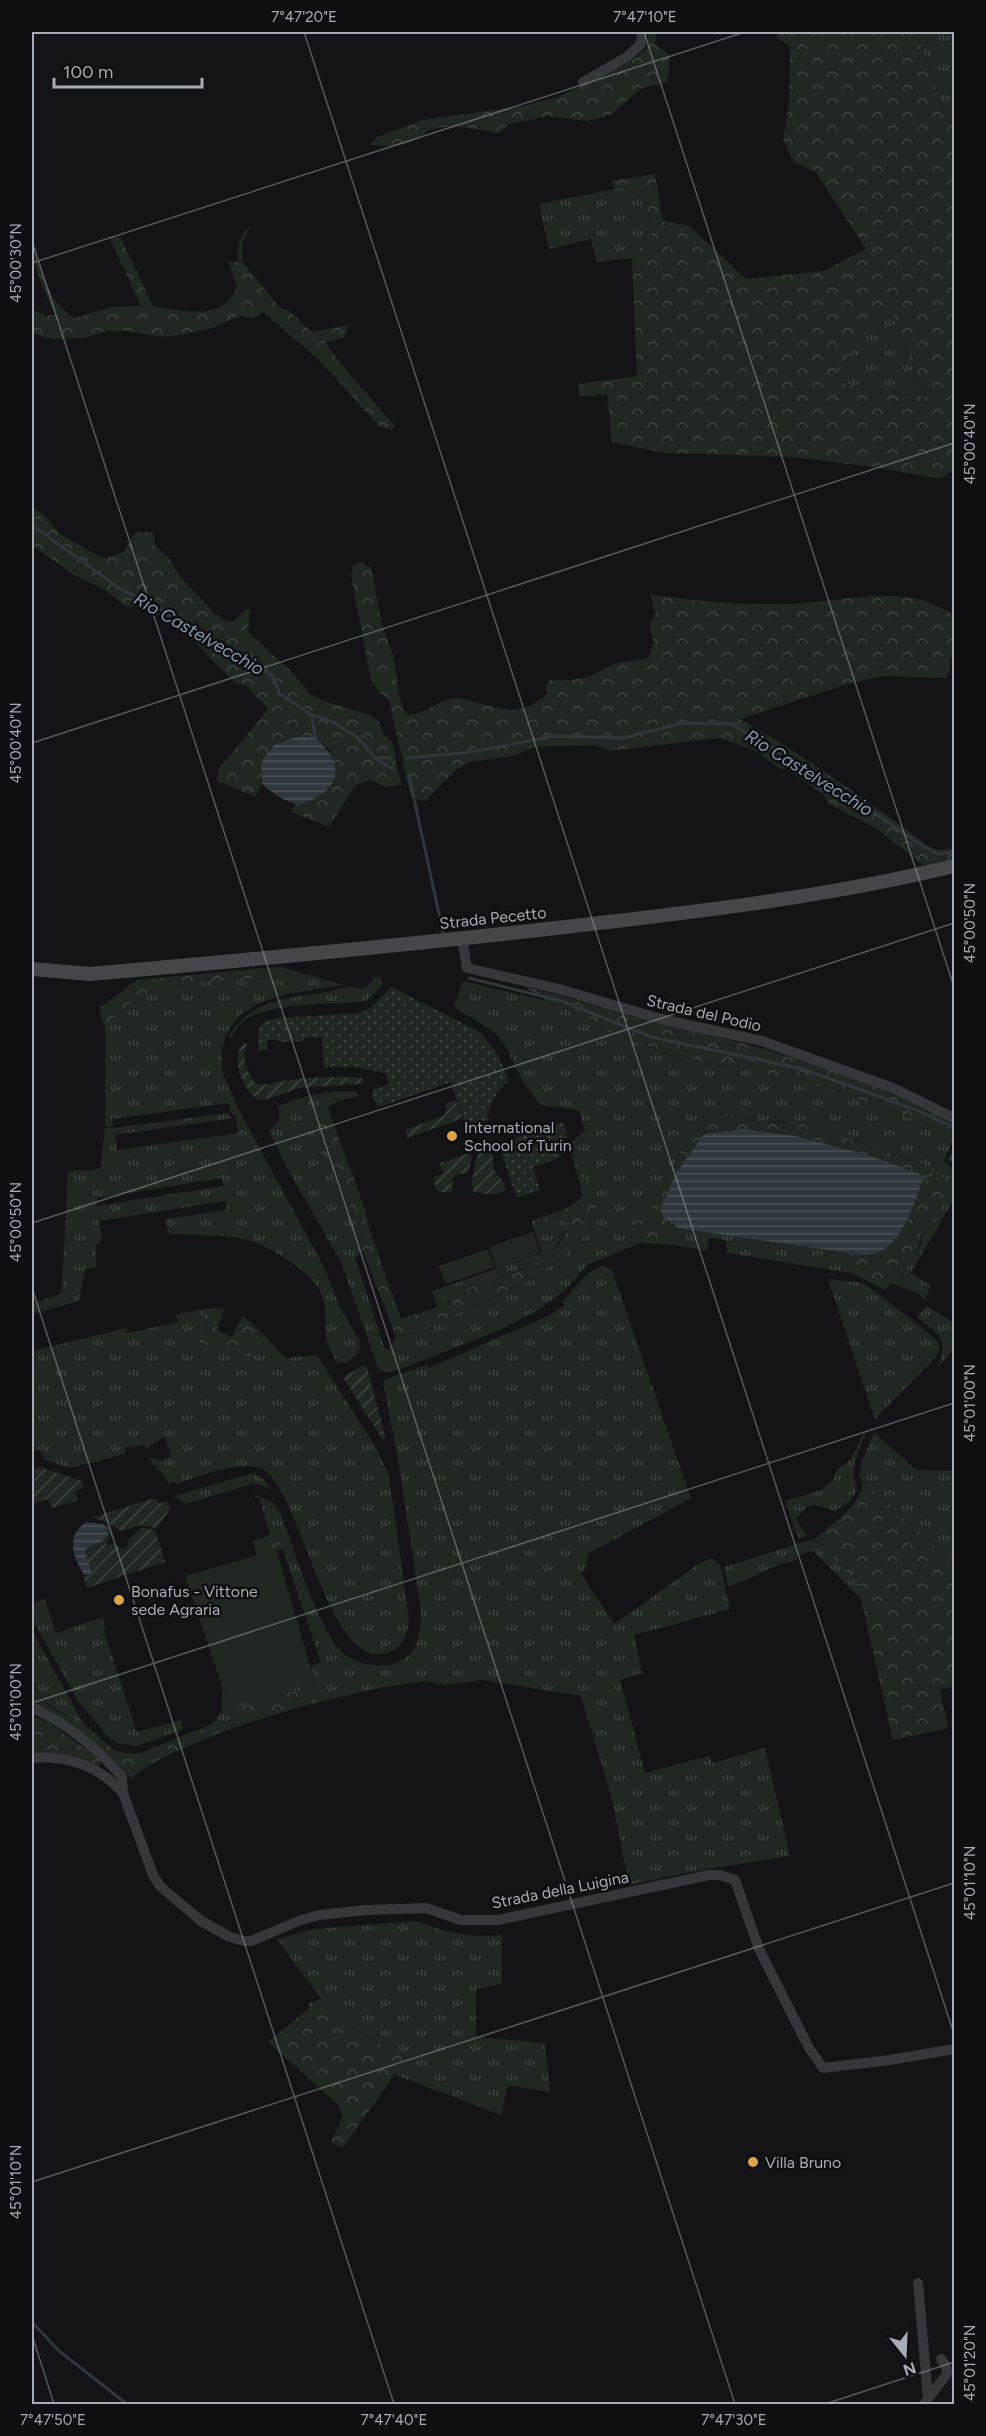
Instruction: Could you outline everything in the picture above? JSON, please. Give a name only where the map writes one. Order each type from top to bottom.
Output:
[{"type":"main road","name":"Strada Pecetto","points":[[32,969],[90,974],[462,939],[759,903],[919,875],[954,866]]},
{"type":"street","points":[[582,82],[596,77],[627,57],[641,44],[642,32]]},
{"type":"street","name":"Strada del Podio","points":[[462,939],[467,968],[559,989],[661,1019],[762,1041],[893,1088],[954,1118]]},
{"type":"street","name":"Strada della Luigina","points":[[32,1708],[56,1719],[94,1748],[122,1777],[123,1793],[153,1875],[160,1886],[201,1921],[238,1940],[251,1941],[310,1917],[366,1910],[426,1908],[461,1920],[498,1920],[669,1883],[720,1875],[735,1880],[759,1949],[809,2048],[824,2068],[954,2049]]},
{"type":"street","points":[[32,1758],[48,1757],[83,1764],[101,1772],[123,1793]]},
{"type":"street","points":[[918,2283],[926,2401]]},
{"type":"street","points":[[926,2401],[947,2374],[946,2366],[941,2359]]},
{"type":"green space","points":[[648,32],[656,32],[655,45],[670,56],[667,82],[640,89],[612,114],[588,121],[547,116],[510,124],[498,133],[466,128],[439,128],[430,130],[411,142],[403,144],[371,145],[375,138],[422,120],[522,106],[558,97],[631,61],[647,49]]},
{"type":"green space","points":[[777,32],[916,32],[943,107],[954,129],[954,398],[951,400],[954,404],[954,470],[939,479],[880,468],[794,457],[665,453],[612,442],[607,395],[579,396],[578,384],[637,376],[632,258],[652,233],[644,189],[615,189],[612,181],[655,174],[663,221],[689,226],[746,279],[823,271],[866,249],[816,172],[794,162],[783,140],[789,105],[790,46],[777,38]],"holes":[[[890,307],[925,397],[830,381],[880,310]]]},
{"type":"green space","points":[[916,32],[954,32],[954,129],[943,107]]},
{"type":"green space","points":[[615,189],[644,189],[652,233],[632,258],[597,262],[591,239],[549,249],[539,204]]},
{"type":"green space","points":[[250,226],[242,244],[242,261],[279,307],[289,311],[312,332],[349,325],[344,337],[325,343],[395,426],[391,430],[379,426],[318,359],[263,312],[254,318],[240,316],[212,328],[160,337],[128,331],[107,331],[84,338],[59,339],[46,338],[32,333],[32,310],[47,316],[55,315],[36,269],[32,240],[42,273],[52,294],[58,304],[75,318],[111,307],[141,306],[109,237],[121,238],[153,306],[201,312],[222,306],[237,288],[229,262],[238,262],[239,242]]},
{"type":"green space","points":[[890,306],[925,397],[829,381],[880,310]]},
{"type":"green space","points":[[32,508],[42,513],[60,534],[102,558],[123,553],[135,533],[153,532],[155,545],[168,557],[179,575],[216,615],[228,622],[235,620],[247,608],[250,612],[248,632],[294,674],[309,693],[321,700],[370,715],[379,722],[384,735],[392,742],[401,785],[386,787],[369,780],[355,786],[329,827],[291,812],[295,803],[309,802],[331,751],[315,737],[296,737],[261,762],[262,784],[255,797],[217,781],[218,770],[268,709],[246,686],[235,683],[191,638],[168,620],[140,606],[127,607],[102,588],[74,575],[32,545]]},
{"type":"green space","points":[[361,562],[371,569],[380,617],[394,661],[400,696],[407,715],[419,713],[453,698],[507,709],[522,709],[547,694],[546,686],[549,680],[582,678],[615,664],[648,658],[653,643],[651,622],[656,614],[650,594],[703,601],[775,604],[897,596],[918,599],[939,607],[954,615],[954,658],[951,658],[947,678],[882,676],[847,684],[740,719],[812,763],[927,845],[938,850],[954,848],[954,861],[925,867],[877,829],[829,804],[824,795],[787,769],[780,769],[754,750],[719,738],[609,751],[596,745],[533,747],[513,756],[469,762],[456,770],[425,801],[411,797],[389,700],[379,692],[371,680],[351,576],[353,565]]},
{"type":"green space","points":[[281,967],[344,985],[287,994],[257,1004],[240,1015],[231,1026],[221,1055],[223,1075],[241,1114],[325,1269],[340,1307],[360,1342],[359,1352],[347,1363],[339,1363],[327,1339],[323,1298],[310,1278],[288,1260],[262,1245],[239,1238],[169,1234],[165,1219],[227,1210],[225,1201],[99,1221],[102,1240],[96,1246],[96,1267],[85,1270],[79,1301],[32,1314],[32,1304],[59,1295],[62,1289],[68,1171],[101,1168],[105,1128],[228,1113],[233,1118],[115,1135],[117,1150],[238,1133],[236,1117],[231,1113],[229,1103],[112,1119],[113,1127],[105,1127],[105,1026],[129,1005],[146,995],[174,986],[220,980],[265,978],[264,968]],"holes":[[[222,1178],[223,1186],[97,1206],[97,1198]]]},
{"type":"green space","points":[[264,968],[265,978],[220,980],[174,986],[146,995],[129,1005],[105,1026],[100,1014],[101,1007],[137,980]]},
{"type":"green space","points":[[380,977],[382,984],[364,1002],[302,1005],[270,1010],[245,1020],[231,1038],[228,1038],[247,1015],[271,1003],[346,987],[364,988],[373,978]]},
{"type":"green space","points":[[463,981],[547,1001],[579,1012],[605,1030],[675,1057],[802,1079],[943,1129],[954,1137],[944,1161],[952,1168],[954,1164],[954,1199],[911,1273],[931,1286],[924,1300],[919,1294],[892,1283],[905,1271],[921,1245],[922,1228],[934,1168],[845,1137],[797,1124],[777,1121],[760,1122],[730,1115],[695,1127],[645,1218],[632,1227],[640,1243],[587,1265],[564,1291],[538,1310],[502,1329],[406,1367],[391,1372],[379,1371],[341,1262],[287,1168],[269,1131],[279,1120],[279,1106],[327,1092],[357,1092],[359,1096],[331,1105],[313,1129],[358,1212],[363,1251],[355,1257],[385,1349],[390,1348],[396,1337],[420,1331],[532,1279],[561,1258],[591,1230],[589,1218],[598,1204],[592,1186],[582,1177],[572,1142],[585,1131],[579,1110],[540,1105],[523,1082],[505,1045],[494,1032],[454,1007]]},
{"type":"green space","points":[[523,986],[765,1049],[854,1077],[954,1121],[954,1137],[943,1129],[804,1080],[676,1057],[605,1030],[576,1011],[547,1001]]},
{"type":"green space","points":[[391,987],[480,1032],[498,1055],[509,1080],[498,1091],[487,1113],[489,1120],[467,1128],[451,1082],[378,1107],[372,1097],[373,1089],[389,1084],[386,1073],[355,1067],[324,1067],[322,1037],[304,1038],[304,1041],[267,1040],[267,1050],[258,1051],[258,1030],[264,1021],[277,1018],[360,1013],[373,1006]]},
{"type":"green space","points":[[244,1043],[248,1044],[245,1054],[246,1064],[256,1084],[325,1077],[362,1078],[364,1081],[361,1084],[299,1088],[268,1099],[258,1100],[247,1089],[238,1065],[238,1057]]},
{"type":"green space","points":[[456,1100],[463,1118],[407,1138],[405,1130],[445,1115],[447,1103]]},
{"type":"green space","points":[[327,1106],[365,1209],[368,1225],[401,1319],[438,1307],[432,1291],[438,1289],[446,1303],[471,1288],[531,1266],[555,1249],[568,1223],[563,1222],[559,1217],[543,1221],[539,1218],[568,1208],[583,1196],[569,1144],[572,1142],[582,1177],[592,1186],[598,1204],[589,1218],[591,1230],[561,1258],[532,1279],[420,1331],[396,1337],[363,1251],[358,1213],[352,1212],[320,1151],[313,1129]]},
{"type":"green space","points":[[730,1115],[760,1122],[795,1123],[821,1129],[934,1168],[945,1179],[944,1200],[938,1220],[922,1228],[915,1255],[905,1270],[885,1290],[851,1273],[856,1260],[863,1255],[884,1250],[871,1156],[796,1136],[744,1129],[674,1222],[677,1234],[675,1245],[640,1243],[632,1227],[645,1218],[695,1127],[710,1118]]},
{"type":"green space","points":[[563,1122],[568,1137],[558,1142],[561,1157],[533,1167],[540,1190],[517,1198],[498,1144]]},
{"type":"green space","points":[[488,1146],[492,1148],[494,1170],[504,1183],[505,1190],[494,1194],[473,1191],[473,1176],[479,1151]]},
{"type":"green space","points":[[469,1153],[472,1159],[468,1173],[458,1174],[452,1179],[453,1192],[439,1192],[433,1178],[443,1173],[440,1163]]},
{"type":"green space","points":[[559,1217],[568,1223],[567,1228],[552,1252],[539,1263],[475,1287],[446,1303],[438,1289],[542,1253],[531,1221],[539,1218],[543,1221]]},
{"type":"green space","points":[[676,1228],[863,1255],[856,1260],[851,1273],[727,1253],[726,1240],[709,1238],[706,1251],[675,1245]]},
{"type":"green space","points":[[533,1232],[540,1253],[497,1268],[489,1247]]},
{"type":"green space","points":[[488,1249],[495,1267],[446,1284],[439,1266]]},
{"type":"green space","points":[[604,1265],[612,1271],[691,1498],[588,1554],[587,1566],[581,1574],[614,1624],[700,1563],[712,1558],[720,1565],[730,1609],[634,1635],[642,1673],[620,1680],[645,1773],[709,1756],[712,1763],[765,1748],[790,1856],[695,1871],[629,1885],[612,1799],[581,1696],[483,1680],[445,1685],[425,1681],[374,1689],[311,1704],[302,1692],[241,1721],[141,1753],[212,1724],[222,1710],[222,1688],[229,1706],[315,1682],[311,1666],[321,1662],[281,1545],[274,1535],[270,1535],[260,1499],[255,1498],[255,1495],[274,1503],[281,1515],[314,1604],[330,1637],[339,1649],[359,1662],[376,1665],[399,1662],[411,1653],[418,1640],[421,1611],[398,1459],[383,1382],[426,1365],[429,1368],[548,1316],[565,1305],[562,1302],[588,1273]]},
{"type":"green space","points":[[828,1279],[864,1283],[939,1343],[936,1357],[875,1419]]},
{"type":"green space","points":[[927,1306],[954,1323],[954,1349],[937,1368],[941,1358],[942,1343],[936,1333],[917,1317]]},
{"type":"green space","points":[[204,1309],[207,1334],[215,1346],[256,1345],[261,1332],[286,1358],[317,1355],[375,1446],[389,1475],[409,1620],[404,1638],[396,1649],[370,1653],[351,1639],[335,1614],[279,1487],[265,1470],[257,1467],[234,1467],[177,1484],[172,1481],[169,1484],[148,1458],[161,1460],[171,1457],[165,1437],[146,1448],[145,1445],[125,1448],[125,1454],[70,1468],[45,1460],[40,1450],[32,1452],[32,1351],[126,1328],[128,1333],[178,1322],[176,1315]]},
{"type":"green space","points":[[204,1309],[224,1309],[217,1330],[232,1337],[243,1316],[261,1332],[258,1334],[262,1340],[256,1345],[259,1349],[248,1358],[235,1346],[215,1346],[212,1350],[200,1351],[199,1340],[207,1334]]},
{"type":"green space","points":[[364,1365],[367,1367],[385,1440],[344,1379],[345,1376]]},
{"type":"green space","points":[[864,1432],[854,1468],[857,1491],[849,1502],[835,1511],[816,1505],[807,1506],[796,1519],[807,1536],[798,1538],[785,1501],[821,1490],[833,1480],[838,1469],[851,1459]]},
{"type":"green space","points":[[874,1432],[916,1470],[954,1471],[954,1567],[949,1558],[859,1476],[862,1461]]},
{"type":"green space","points":[[40,1467],[82,1481],[84,1488],[75,1491],[77,1500],[52,1508],[48,1499],[32,1504],[32,1482],[35,1480],[32,1469]]},
{"type":"green space","points":[[254,1473],[263,1479],[271,1490],[258,1484],[252,1484],[186,1504],[174,1496]]},
{"type":"green space","points":[[863,1481],[949,1558],[954,1567],[954,1687],[940,1690],[948,1728],[893,1740],[861,1599],[866,1593],[816,1538],[852,1506]]},
{"type":"green space","points":[[151,1499],[158,1500],[159,1504],[167,1501],[170,1509],[157,1528],[140,1525],[122,1531],[104,1521],[91,1518]]},
{"type":"green space","points":[[103,1524],[108,1527],[112,1536],[106,1542],[107,1545],[113,1543],[122,1549],[127,1547],[129,1539],[141,1528],[155,1530],[165,1562],[87,1588],[83,1576],[91,1576],[85,1548],[101,1542]]},
{"type":"green space","points":[[274,1535],[283,1549],[257,1556],[253,1541]]},
{"type":"green space","points":[[816,1538],[866,1593],[861,1599],[813,1551],[797,1555],[797,1560],[781,1564],[728,1587],[724,1567]]},
{"type":"green space","points":[[276,1550],[315,1682],[229,1707],[185,1576]]},
{"type":"green space","points":[[32,1598],[33,1603],[45,1599],[56,1633],[103,1617],[104,1632],[137,1732],[181,1720],[183,1729],[137,1746],[119,1744],[110,1739],[78,1701],[32,1619]]},
{"type":"green space","points":[[32,1630],[81,1720],[92,1731],[46,1703],[32,1685]]},
{"type":"green space","points":[[32,1685],[52,1708],[87,1727],[113,1749],[131,1754],[141,1753],[241,1721],[242,1707],[292,1692],[302,1692],[311,1704],[208,1737],[141,1770],[131,1779],[109,1756],[85,1737],[32,1705]]},
{"type":"green space","points":[[32,1716],[49,1723],[101,1760],[99,1768],[32,1755]]},
{"type":"green space","points":[[416,1921],[458,1934],[502,1935],[502,1984],[476,1989],[476,2037],[545,2043],[550,2092],[508,2085],[501,2115],[393,2074],[406,2058],[356,2030],[321,1999],[277,1939],[314,1929]]},
{"type":"green space","points":[[321,1999],[356,2030],[406,2058],[343,2148],[331,2142],[343,2116],[338,2105],[268,2042],[308,2009],[309,2003]]},
{"type":"shaded area","points":[[296,737],[315,737],[328,752],[335,767],[332,783],[326,790],[312,800],[301,803],[286,800],[262,784],[261,762],[274,745]]},
{"type":"shaded area","points":[[744,1129],[796,1136],[871,1156],[924,1176],[904,1227],[887,1247],[876,1253],[863,1255],[676,1228],[674,1222],[664,1218],[660,1210],[677,1172],[704,1134]]},
{"type":"shaded area","points":[[86,1522],[103,1524],[108,1535],[101,1542],[85,1548],[92,1576],[84,1575],[73,1547],[75,1534]]},
{"type":"waterway","name":"Rio Castelvecchio","points":[[32,525],[119,588],[162,610],[192,633],[272,675],[280,694],[312,715],[333,722],[357,737],[374,757],[391,758]]},
{"type":"waterway","points":[[312,715],[315,737]]},
{"type":"waterway","name":"Rio Castelvecchio","points":[[406,758],[472,752],[554,736],[623,738],[683,723],[732,724],[840,789],[937,854],[954,852]]},
{"type":"waterway","points":[[375,758],[394,770]]},
{"type":"waterway","points":[[409,776],[443,932]]},
{"type":"waterway","points":[[469,978],[561,1001],[651,1037],[803,1069],[916,1110],[954,1127]]},
{"type":"waterway","points":[[950,1160],[954,1153]]},
{"type":"waterway","points":[[920,1179],[932,1174]]},
{"type":"waterway","points":[[32,2322],[59,2351],[127,2404]]},
{"type":"place","name":"International School of Turin","points":[[452,1136]]},
{"type":"place","name":"Bonafus - Vittone sede Agraria","points":[[119,1600]]},
{"type":"place","name":"Villa Bruno","points":[[753,2162]]}]
